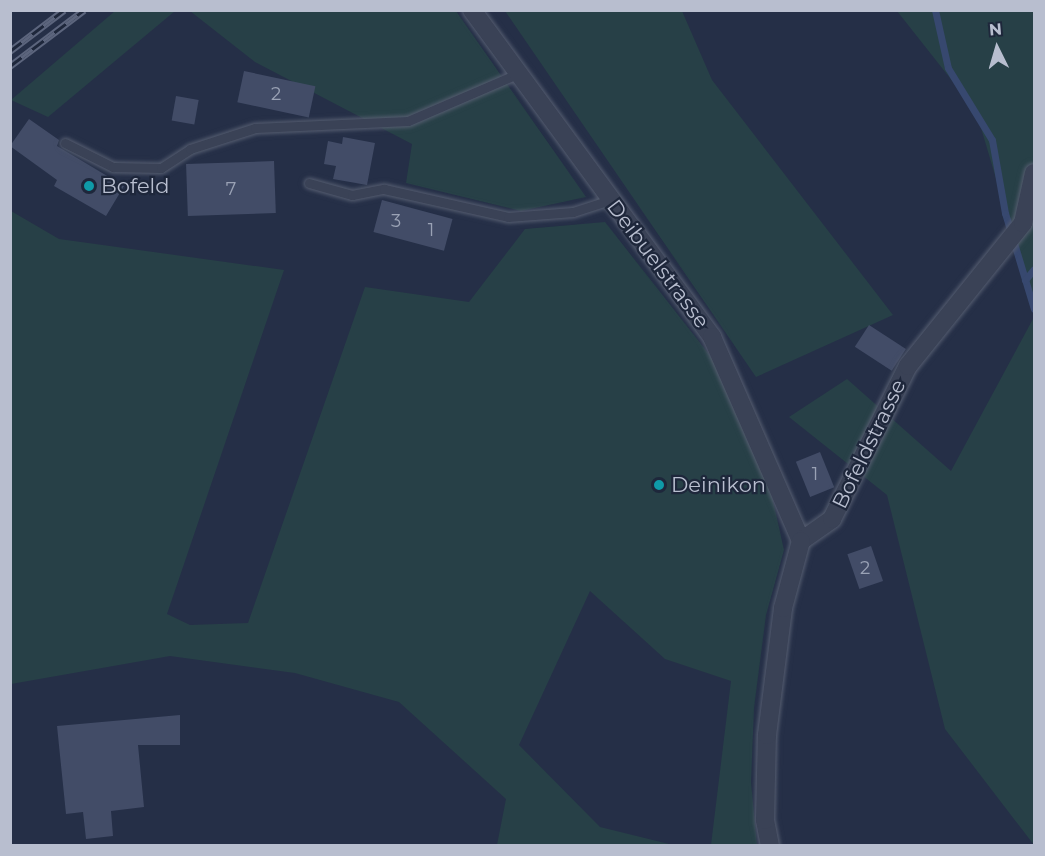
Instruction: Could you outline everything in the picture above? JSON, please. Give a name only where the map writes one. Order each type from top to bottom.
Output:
[{"type":"street","name":"Deibuelstrasse","points":[[472,10],[515,75],[610,200],[683,290],[712,337],[801,542]]},
{"type":"street","name":"Bofeldstrasse","points":[[801,542],[832,519],[908,366],[1000,255],[1023,223],[1035,173]]},
{"type":"street","points":[[770,846],[765,820],[767,735],[783,608],[801,542]]},
{"type":"lane","points":[[65,143],[113,167],[161,168],[190,149],[255,129],[408,121],[515,75]]},
{"type":"lane","points":[[309,183],[352,195],[384,189],[508,218],[573,212],[610,200]]},
{"type":"green space","points":[[115,11],[175,11],[48,117],[11,100]]},
{"type":"green space","points":[[190,11],[456,11],[586,197],[521,211],[406,183],[412,144],[255,62]]},
{"type":"green space","points":[[505,11],[682,11],[712,80],[893,315],[756,377]]},
{"type":"green space","points":[[897,11],[1034,11],[1034,307],[976,111]]},
{"type":"green space","points":[[11,211],[59,239],[284,270],[167,614],[190,625],[248,623],[365,287],[469,302],[525,229],[605,222],[734,386],[772,496],[784,550],[766,615],[754,708],[751,782],[757,845],[711,845],[731,681],[665,659],[590,591],[519,745],[600,827],[673,845],[497,845],[506,799],[399,702],[295,673],[170,656],[11,684]]},
{"type":"green space","points":[[1034,317],[1034,845],[945,729],[887,495],[789,417],[847,379],[951,471]]},
{"type":"building","points":[[244,71],[315,86],[309,117],[237,102]]},
{"type":"building","points":[[176,96],[199,100],[194,125],[172,121]]},
{"type":"building","points":[[29,119],[59,140],[57,146],[124,186],[106,216],[54,186],[57,180],[10,146]]},
{"type":"building","points":[[343,137],[375,143],[367,185],[333,179],[336,166],[324,164],[328,141],[342,144]]},
{"type":"building","points":[[274,161],[276,213],[188,216],[186,164]]},
{"type":"building","points":[[382,200],[453,219],[444,251],[373,232]]},
{"type":"building","points":[[869,325],[906,349],[892,371],[855,347]]},
{"type":"building","points":[[820,452],[834,487],[810,497],[796,462]]},
{"type":"building","points":[[871,546],[883,581],[859,589],[847,554]]},
{"type":"building","points":[[180,715],[180,745],[138,745],[144,807],[111,811],[113,836],[86,839],[83,812],[66,814],[57,726]]},
{"type":"waterway","points":[[935,10],[948,68],[992,140],[1005,213],[1034,309]]},
{"type":"waterway","points":[[1025,280],[1034,269]]},
{"type":"railway","points":[[10,51],[64,10]]},
{"type":"railway","points":[[10,66],[84,10]]},
{"type":"place","name":"Bofeld","points":[[89,186]]},
{"type":"place","name":"Deinikon","points":[[659,485]]}]
